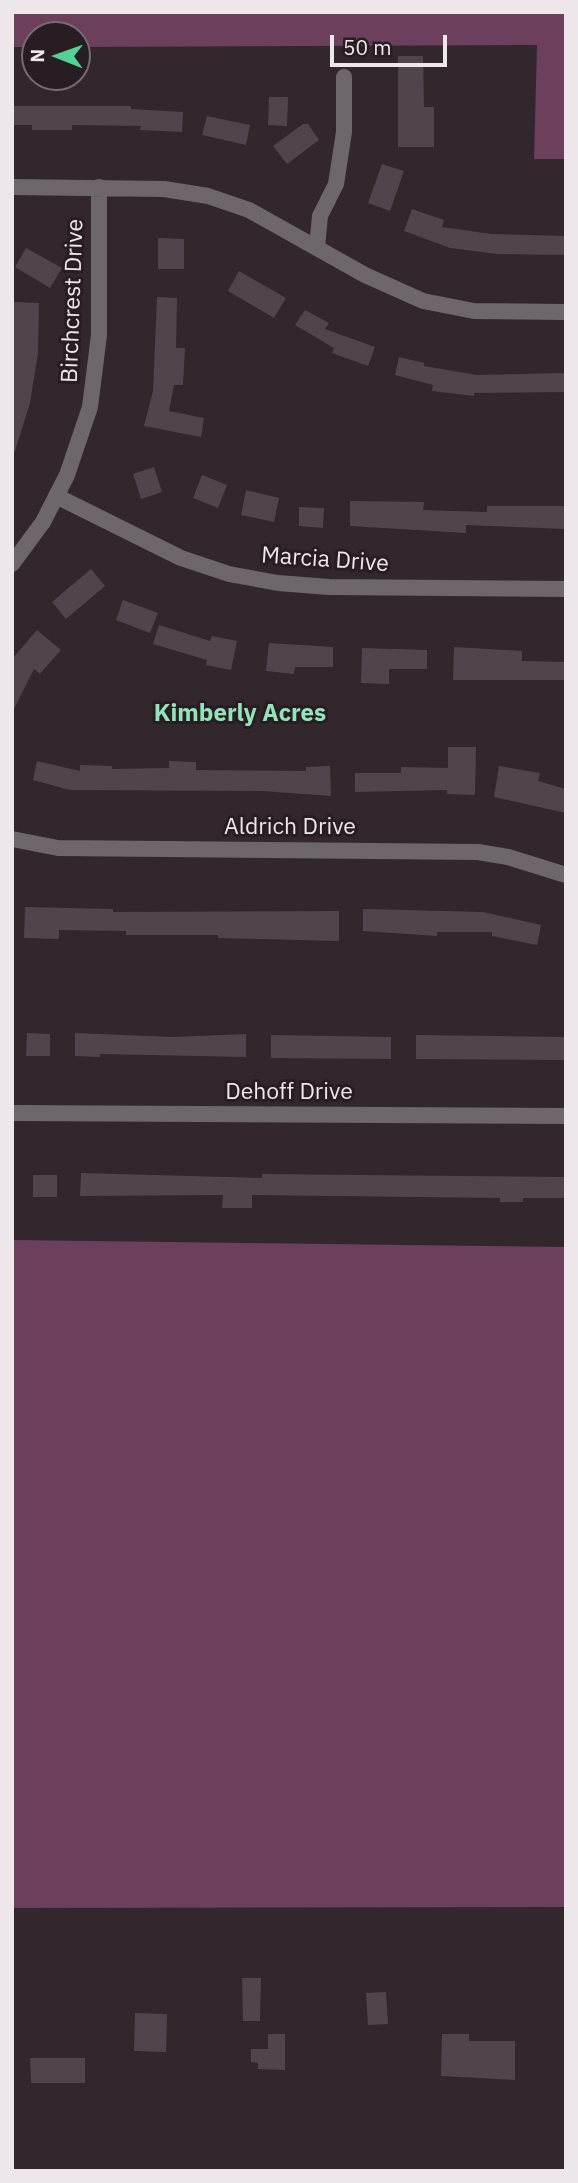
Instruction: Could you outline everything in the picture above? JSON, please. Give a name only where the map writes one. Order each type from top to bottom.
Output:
[{"type":"street","points":[[317,247],[320,216],[337,184],[344,132],[344,77]]},
{"type":"street","points":[[12,187],[164,189],[208,196],[248,210],[365,275],[424,300],[474,311],[566,312]]},
{"type":"street","name":"Birchcrest Drive","points":[[12,564],[43,522],[56,496],[81,439],[96,377],[99,187]]},
{"type":"street","name":"Marcia Drive","points":[[56,496],[181,558],[229,574],[278,583],[329,587],[566,589]]},
{"type":"street","name":"Aldrich Drive","points":[[12,839],[58,848],[478,852],[508,857],[566,875]]},
{"type":"street","name":"Dehoff Drive","points":[[12,1112],[566,1116]]},
{"type":"shaded area","points":[[12,12],[566,12],[566,159],[534,159],[537,45],[91,47],[91,21],[21,21],[21,47],[12,47]]},
{"type":"shaded area","points":[[12,1240],[566,1247],[566,1907],[12,1908]]},
{"type":"building","points":[[398,56],[423,56],[424,107],[434,107],[434,147],[398,147]]},
{"type":"building","points":[[269,97],[288,97],[287,126],[268,125]]},
{"type":"building","points":[[12,106],[131,106],[131,109],[183,112],[182,132],[140,130],[141,126],[72,125],[72,130],[32,130],[32,125],[12,125]]},
{"type":"building","points":[[207,116],[250,125],[246,145],[202,135]]},
{"type":"building","points":[[303,124],[308,124],[319,140],[287,164],[273,146]]},
{"type":"building","points":[[382,164],[404,171],[390,211],[368,203]]},
{"type":"building","points":[[412,209],[444,220],[442,227],[491,234],[566,236],[566,255],[497,254],[450,248],[404,231]]},
{"type":"building","points":[[158,238],[184,239],[184,269],[158,269]]},
{"type":"building","points":[[26,248],[62,268],[50,288],[15,267]]},
{"type":"building","points":[[239,271],[286,298],[274,318],[228,291]]},
{"type":"building","points":[[157,297],[177,298],[176,348],[185,348],[183,385],[174,385],[169,411],[204,418],[201,437],[144,426],[153,391]]},
{"type":"building","points":[[14,302],[39,303],[38,353],[30,403],[15,451],[12,450]]},
{"type":"building","points":[[305,310],[329,323],[325,329],[375,347],[368,366],[332,353],[334,348],[295,325]]},
{"type":"building","points":[[399,357],[424,363],[424,366],[477,375],[566,373],[566,392],[474,393],[474,396],[432,391],[433,385],[395,375]]},
{"type":"building","points":[[154,467],[162,492],[141,499],[133,474]]},
{"type":"building","points":[[202,475],[227,485],[218,508],[193,498]]},
{"type":"building","points":[[246,490],[279,498],[274,522],[241,515]]},
{"type":"building","points":[[350,501],[424,502],[423,510],[487,512],[487,506],[566,506],[566,529],[466,525],[466,533],[350,526]]},
{"type":"building","points":[[299,507],[324,508],[323,528],[299,526]]},
{"type":"building","points":[[91,569],[105,586],[66,619],[52,602]]},
{"type":"building","points":[[123,600],[158,613],[150,633],[116,620]]},
{"type":"building","points":[[159,625],[210,641],[212,636],[237,641],[231,670],[206,665],[207,660],[153,644]]},
{"type":"building","points":[[37,630],[61,650],[40,674],[34,669],[12,713],[12,659]]},
{"type":"building","points":[[269,643],[333,647],[333,667],[295,667],[294,674],[266,671]]},
{"type":"building","points":[[454,647],[522,651],[522,661],[566,662],[566,680],[453,680]]},
{"type":"building","points":[[362,648],[427,650],[427,669],[389,669],[389,684],[361,683]]},
{"type":"building","points":[[448,747],[476,747],[475,795],[447,794],[447,790],[355,792],[355,773],[401,773],[401,767],[448,768]]},
{"type":"building","points":[[37,761],[80,771],[80,765],[112,766],[112,769],[169,768],[169,761],[196,762],[196,770],[306,771],[306,767],[330,766],[331,796],[262,791],[70,790],[33,780]]},
{"type":"building","points":[[499,766],[540,773],[538,781],[566,789],[566,813],[494,797]]},
{"type":"building","points":[[25,907],[113,909],[113,912],[339,911],[339,941],[218,938],[218,935],[126,935],[126,931],[59,930],[59,939],[24,938]]},
{"type":"building","points":[[363,909],[483,912],[541,925],[537,945],[492,936],[492,932],[437,932],[437,936],[363,931]]},
{"type":"building","points":[[27,1033],[50,1034],[50,1056],[26,1056]]},
{"type":"building","points":[[75,1033],[173,1037],[246,1034],[246,1057],[100,1054],[100,1057],[75,1056]]},
{"type":"building","points":[[271,1035],[391,1037],[391,1059],[271,1058]]},
{"type":"building","points":[[416,1035],[566,1037],[566,1060],[416,1059]]},
{"type":"building","points":[[81,1173],[262,1178],[262,1174],[566,1177],[566,1198],[523,1198],[523,1202],[500,1202],[500,1198],[252,1195],[252,1208],[222,1208],[223,1195],[80,1196]]},
{"type":"building","points":[[33,1175],[57,1175],[57,1197],[33,1197]]},
{"type":"building","points":[[242,1978],[261,1978],[260,2021],[243,2021]]},
{"type":"building","points":[[386,1992],[388,2024],[368,2025],[366,1993]]},
{"type":"building","points":[[135,2013],[167,2014],[166,2052],[134,2051]]},
{"type":"building","points":[[268,2034],[285,2034],[285,2070],[258,2069],[258,2063],[251,2062],[251,2049],[268,2049]]},
{"type":"building","points":[[442,2034],[469,2034],[469,2041],[515,2041],[515,2080],[441,2076]]},
{"type":"building","points":[[30,2058],[85,2058],[85,2083],[31,2083]]},
{"type":"district","name":"Kimberly Acres","points":[[240,714]]}]
